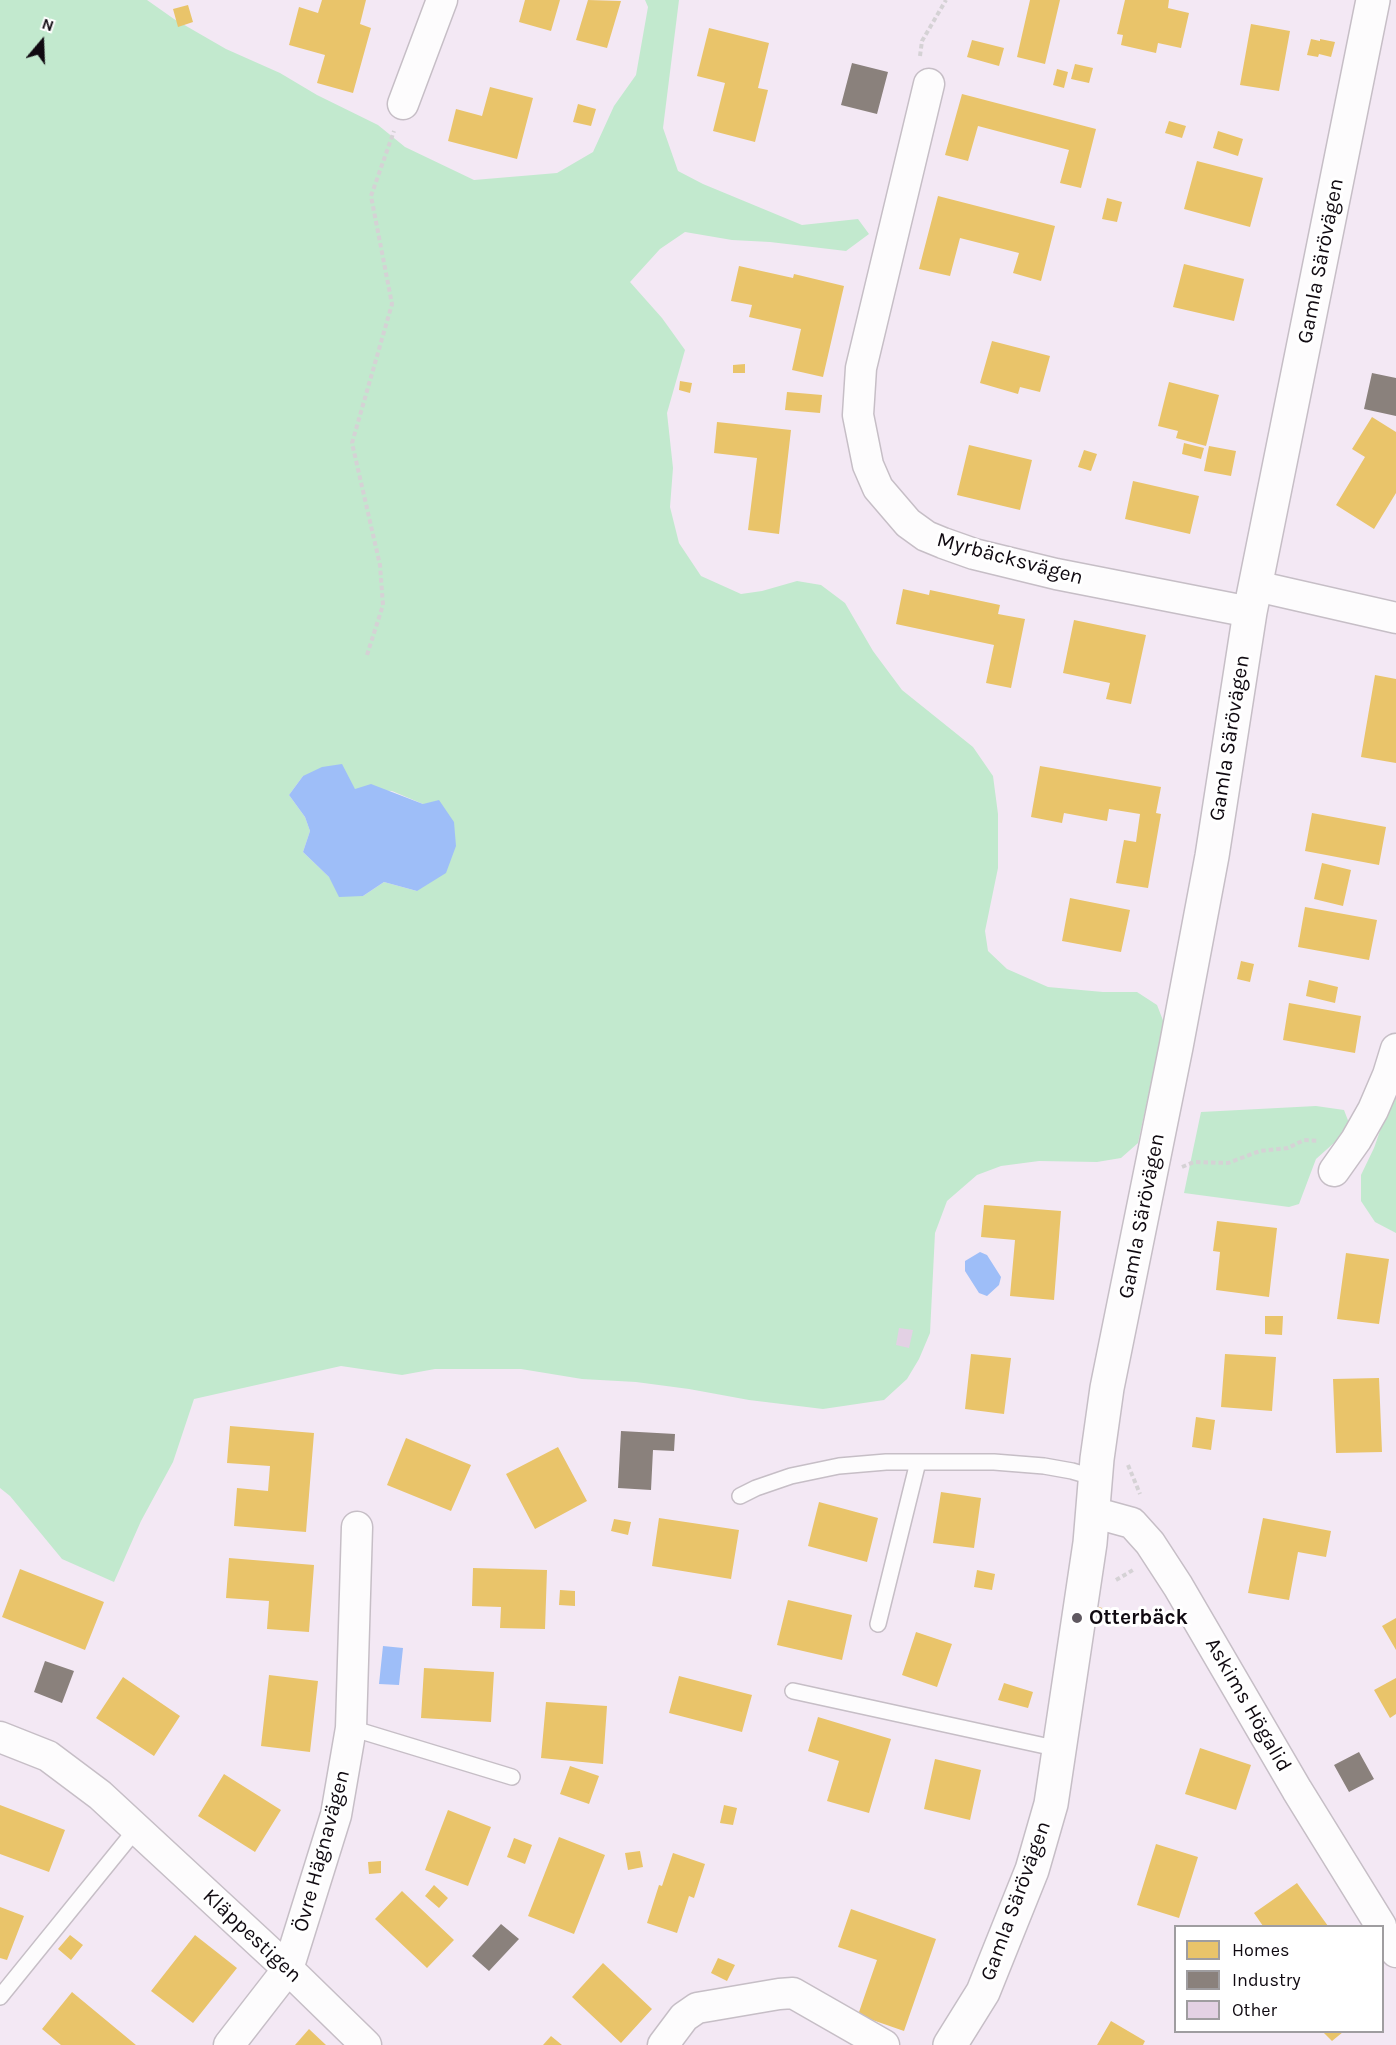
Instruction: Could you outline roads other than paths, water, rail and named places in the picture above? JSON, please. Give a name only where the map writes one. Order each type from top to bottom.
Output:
[{"type":"street","points":[[403,104],[442,0]]},
{"type":"street","name":"Gamla Särövägen","points":[[950,2045],[983,1992],[1032,1870],[1051,1804],[1089,1544],[1107,1388],[1212,856],[1253,599],[1374,0]]},
{"type":"street","name":"Myrbäcksvägen","points":[[929,84],[861,368],[858,416],[868,465],[878,488],[908,523],[926,536],[974,554],[1056,574],[1396,618]]},
{"type":"street","points":[[1342,1160],[1372,1110],[1388,1076],[1396,1049]]},
{"type":"street","name":"Askims Högalid","points":[[1092,1512],[1132,1523],[1150,1543],[1380,1925]]},
{"type":"street","name":"Övre Hägnavägen","points":[[229,2045],[288,1969],[336,1815],[351,1728],[357,1527]]},
{"type":"street","name":"Kläppestigen","points":[[0,1737],[48,1756],[86,1784],[137,1828],[366,2045]]},
{"type":"street","name":"Askims Högalid","points":[[1384,1931],[1396,1952]]},
{"type":"street","points":[[663,2045],[684,2017],[697,2008],[793,1993],[884,2045]]},
{"type":"lane","points":[[740,1496],[791,1476],[840,1466],[886,1462],[994,1462],[1044,1466],[1096,1478]]},
{"type":"lane","points":[[878,1624],[918,1462]]},
{"type":"lane","points":[[793,1691],[1059,1749]]},
{"type":"lane","points":[[351,1728],[512,1777]]},
{"type":"lane","points":[[0,1997],[137,1828]]},
{"type":"water","points":[[342,764],[355,789],[371,784],[423,804],[439,800],[454,822],[456,846],[446,873],[417,891],[384,882],[363,896],[339,897],[329,877],[303,852],[310,831],[305,817],[289,795],[303,776],[322,767]]},
{"type":"water","points":[[980,1252],[987,1255],[1001,1277],[999,1285],[987,1296],[979,1293],[965,1271],[965,1261]]},
{"type":"water","points":[[383,1646],[403,1648],[399,1685],[379,1684]]},
{"type":"place","name":"Otterbäck","points":[[1077,1618]]}]
